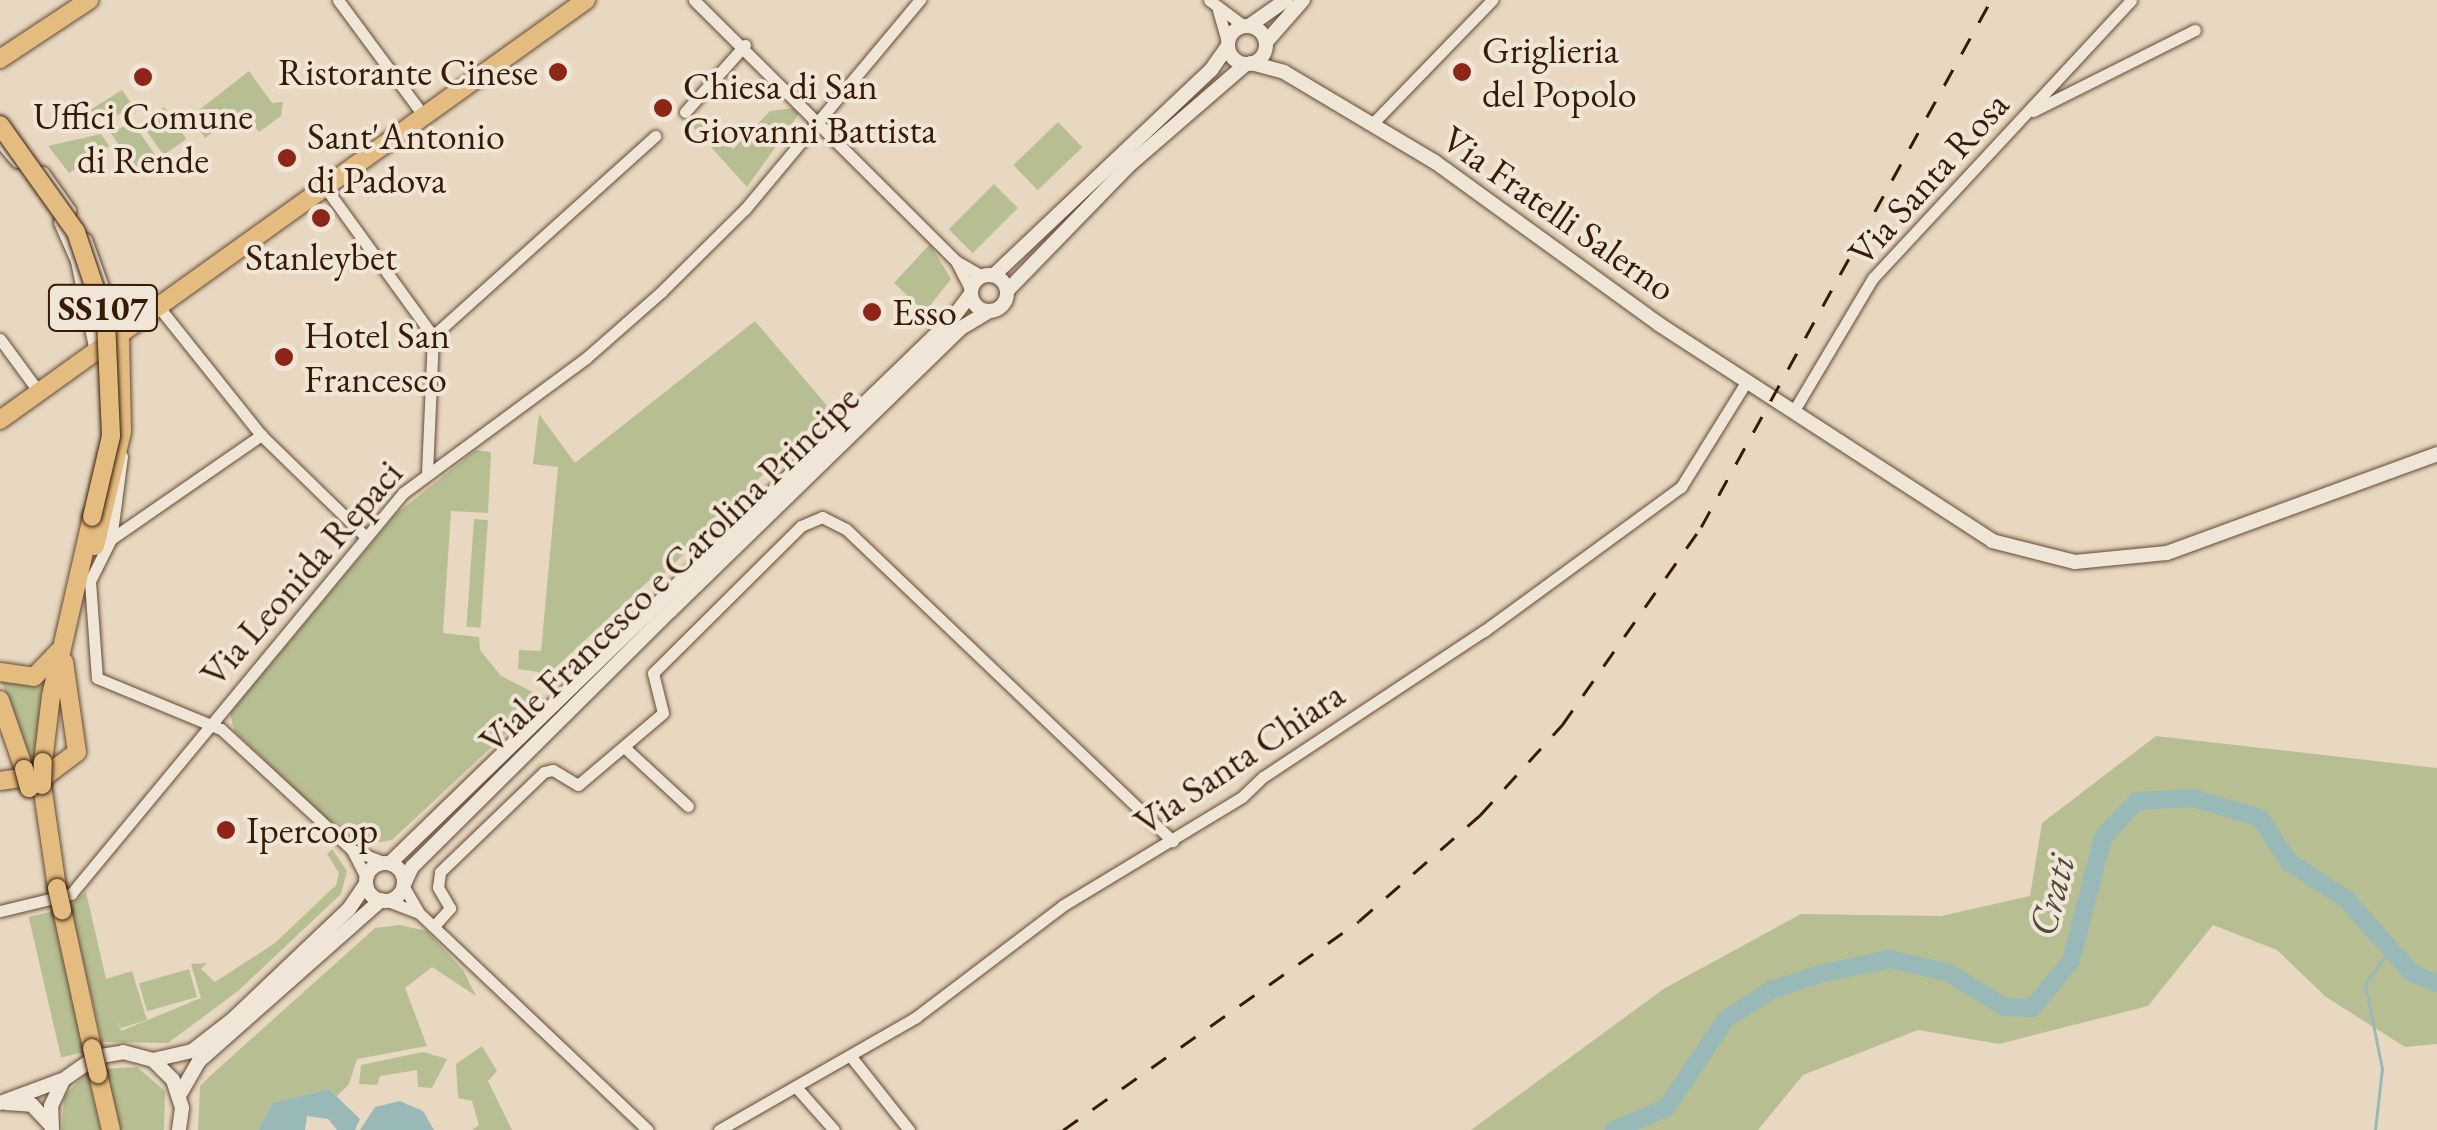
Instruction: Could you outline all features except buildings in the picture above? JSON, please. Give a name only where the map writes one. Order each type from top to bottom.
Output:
[{"type":"main road","points":[[0,60],[90,0]]},
{"type":"main road","points":[[0,420],[586,0]]},
{"type":"main road","name":"SS107","points":[[0,124],[76,232],[106,320],[112,436],[63,642],[44,762],[36,787],[111,1130]]},
{"type":"main road","points":[[80,572],[99,540],[122,432],[120,334]]},
{"type":"main road","points":[[0,672],[16,680],[34,677],[63,642]]},
{"type":"main road","points":[[0,781],[48,774],[77,752],[63,642]]},
{"type":"main road","points":[[0,700],[24,769],[36,787]]},
{"type":"street","points":[[338,0],[423,115]]},
{"type":"street","points":[[694,0],[745,46],[956,261],[971,292],[989,312]]},
{"type":"street","name":"Via Leonida Repaci","points":[[0,912],[70,894],[365,536],[428,473],[586,358],[746,209],[814,119],[920,0]]},
{"type":"street","name":"Viale Francesco e Carolina Principe","points":[[153,1060],[182,1056],[232,1020],[349,909],[366,881],[952,320],[971,292],[1211,70],[1246,26],[1286,0]]},
{"type":"street","name":"Viale Francesco e Carolina Principe","points":[[180,1094],[200,1061],[404,885],[424,856],[672,610],[961,328],[1000,308],[1008,292],[1128,167],[1248,64],[1303,0]]},
{"type":"street","points":[[1372,124],[1492,0]]},
{"type":"street","name":"Via Santa Rosa","points":[[1793,412],[1874,278],[2131,0]]},
{"type":"street","points":[[1214,5],[1266,45]]},
{"type":"street","points":[[1214,5],[1228,46],[1248,64]]},
{"type":"street","points":[[2025,115],[2195,30]]},
{"type":"street","name":"Via Fratelli Salerno","points":[[1266,45],[1284,72]]},
{"type":"street","points":[[685,112],[745,46]]},
{"type":"street","name":"Via Fratelli Salerno","points":[[1248,64],[1284,72],[1372,124],[1746,382],[1992,541],[2075,562],[2167,553],[2437,454]]},
{"type":"street","points":[[0,115],[86,238],[120,334]]},
{"type":"street","points":[[433,336],[655,136]]},
{"type":"street","points":[[0,142],[64,230],[95,351]]},
{"type":"street","points":[[325,186],[433,336],[428,473]]},
{"type":"street","points":[[956,261],[988,276],[1008,292]]},
{"type":"street","points":[[158,306],[261,435],[365,536]]},
{"type":"street","points":[[0,340],[39,392]]},
{"type":"street","name":"Via Santa Chiara","points":[[719,1130],[852,1058],[1062,906],[1172,841],[1484,631],[1681,487],[1746,382]]},
{"type":"street","points":[[122,432],[123,479],[111,538],[90,581],[97,678],[210,724],[352,850],[387,863],[420,913],[648,1130]]},
{"type":"street","points":[[111,538],[261,435]]},
{"type":"street","points":[[434,926],[450,908],[438,887],[440,872],[537,777],[553,770],[578,785],[664,713],[652,690],[657,668],[802,526],[832,518],[1172,841]]},
{"type":"street","points":[[624,746],[688,806]]},
{"type":"street","points":[[352,850],[366,881],[384,900],[420,913]]},
{"type":"street","points":[[0,1103],[63,1080],[96,1057],[123,1052],[153,1060],[180,1094],[179,1130]]},
{"type":"street","points":[[852,1058],[910,1130]]},
{"type":"street","points":[[51,1127],[63,1080]]},
{"type":"street","points":[[796,1088],[834,1130]]},
{"type":"street","points":[[0,1103],[32,1105],[51,1127]]},
{"type":"green space","points":[[249,71],[272,103],[283,102],[281,116],[259,132],[243,111],[205,138],[190,117]]},
{"type":"green space","points":[[122,90],[136,110],[59,130]]},
{"type":"green space","points":[[164,107],[186,139],[163,155],[141,123]]},
{"type":"green space","points":[[793,108],[799,114],[747,187],[692,126],[700,117],[733,149],[770,111]]},
{"type":"green space","points":[[1058,122],[1082,147],[1038,190],[1013,165]]},
{"type":"green space","points":[[133,123],[158,159],[136,169],[110,132]]},
{"type":"green space","points":[[101,134],[109,146],[69,173],[48,146]]},
{"type":"green space","points":[[994,184],[1018,208],[973,253],[949,229]]},
{"type":"green space","points":[[930,244],[951,279],[925,312],[894,283]]},
{"type":"green space","points":[[755,321],[829,408],[660,578],[656,574],[541,681],[538,672],[518,669],[519,650],[541,651],[558,467],[533,464],[539,414],[575,463]]},
{"type":"green space","points":[[476,450],[491,452],[488,513],[451,511],[443,633],[479,637],[480,650],[501,676],[544,698],[392,840],[373,843],[357,835],[350,841],[234,731],[230,713],[396,514]]},
{"type":"green space","points":[[474,519],[488,520],[480,628],[466,627]]},
{"type":"green space","points":[[48,673],[37,787],[0,676]]},
{"type":"green space","points":[[2156,736],[2437,768],[2437,1044],[2405,1047],[2326,997],[2277,950],[2213,925],[2148,1006],[1999,1044],[1918,1030],[1803,1075],[1758,1130],[1471,1130],[1665,988],[1801,914],[1941,916],[2030,896],[2042,823]]},
{"type":"green space","points":[[332,849],[347,871],[341,894],[238,991],[168,1043],[102,1042],[70,906],[86,892],[106,979],[132,971],[147,1020],[121,1028],[118,1020],[121,1031],[201,998],[191,964],[207,963],[201,969],[215,982],[275,943],[336,885],[339,873],[327,854]]},
{"type":"green space","points":[[55,911],[87,1051],[61,1057],[29,917]]},
{"type":"green space","points":[[400,925],[427,931],[463,970],[476,996],[432,967],[405,988],[427,1046],[357,1059],[349,1084],[337,1096],[329,1089],[272,1103],[258,1130],[198,1130],[200,1086],[375,928]]},
{"type":"green space","points":[[189,969],[197,997],[147,1011],[139,983]]},
{"type":"green space","points":[[482,1046],[497,1071],[488,1081],[512,1130],[472,1130],[479,1125],[472,1101],[458,1098],[456,1064]]},
{"type":"green space","points":[[423,1052],[447,1059],[432,1088],[418,1087],[417,1070],[380,1076],[377,1085],[359,1084],[361,1065]]},
{"type":"green space","points":[[137,1067],[165,1091],[164,1130],[115,1130],[101,1069]]},
{"type":"green space","points":[[87,1073],[101,1130],[62,1130],[64,1096]]},
{"type":"water","points":[[329,1089],[360,1119],[355,1130],[337,1130],[328,1119],[307,1116],[305,1130],[258,1130],[272,1103]]},
{"type":"water","points":[[400,1101],[423,1111],[434,1130],[360,1130],[375,1107]]},
{"type":"waterway","name":"Crati","points":[[1614,1130],[1666,1108],[1726,1019],[1771,990],[1824,973],[1890,959],[1949,973],[2004,1007],[2032,1008],[2071,961],[2103,837],[2137,801],[2193,798],[2260,818],[2289,862],[2346,899],[2412,973],[2437,983]]},
{"type":"waterway","points":[[2375,1130],[2382,1069],[2365,984],[2391,949]]},
{"type":"railway","points":[[1063,1130],[1359,921],[1480,815],[1562,725],[1701,527],[1991,0]]},
{"type":"place","name":"Ristorante Cinese","points":[[558,72]]},
{"type":"place","name":"Griglieria del Popolo","points":[[1462,72]]},
{"type":"place","name":"Uffici Comune di Rende","points":[[143,77]]},
{"type":"place","name":"Chiesa di San Giovanni Battista","points":[[663,108]]},
{"type":"place","name":"Sant'Antonio di Padova","points":[[287,158]]},
{"type":"place","name":"Stanleybet","points":[[321,218]]},
{"type":"place","name":"Esso","points":[[872,312]]},
{"type":"place","name":"Hotel San Francesco","points":[[284,357]]},
{"type":"place","name":"Ipercoop","points":[[226,830]]}]
